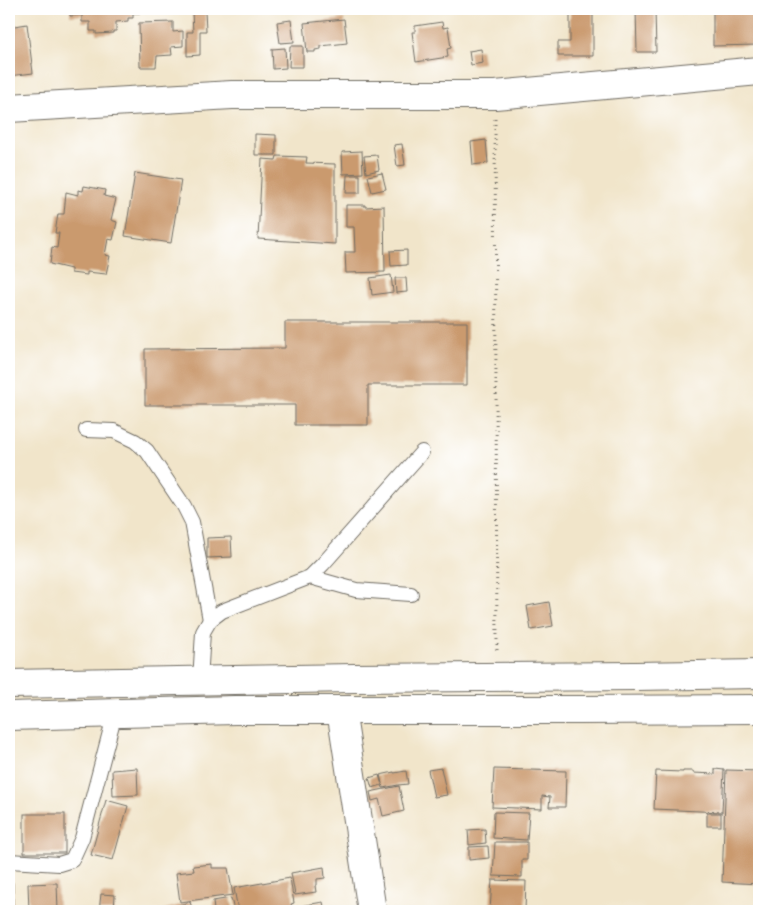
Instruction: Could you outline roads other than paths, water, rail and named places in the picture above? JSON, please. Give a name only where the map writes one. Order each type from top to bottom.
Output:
[{"type":"main road","points":[[9,108],[232,96],[495,96],[759,71]]},
{"type":"main road","points":[[9,684],[759,674]]},
{"type":"main road","points":[[9,716],[235,710],[759,709]]},
{"type":"main road","points":[[341,710],[372,911]]},
{"type":"lane","points":[[86,430],[114,431],[134,441],[147,451],[184,506],[192,522],[210,620]]},
{"type":"lane","points":[[200,681],[203,632],[210,620],[222,611],[310,577],[324,564],[422,452]]},
{"type":"lane","points":[[310,577],[356,590],[411,594]]},
{"type":"lane","points":[[9,861],[59,864],[72,860],[82,838],[115,713]]}]
